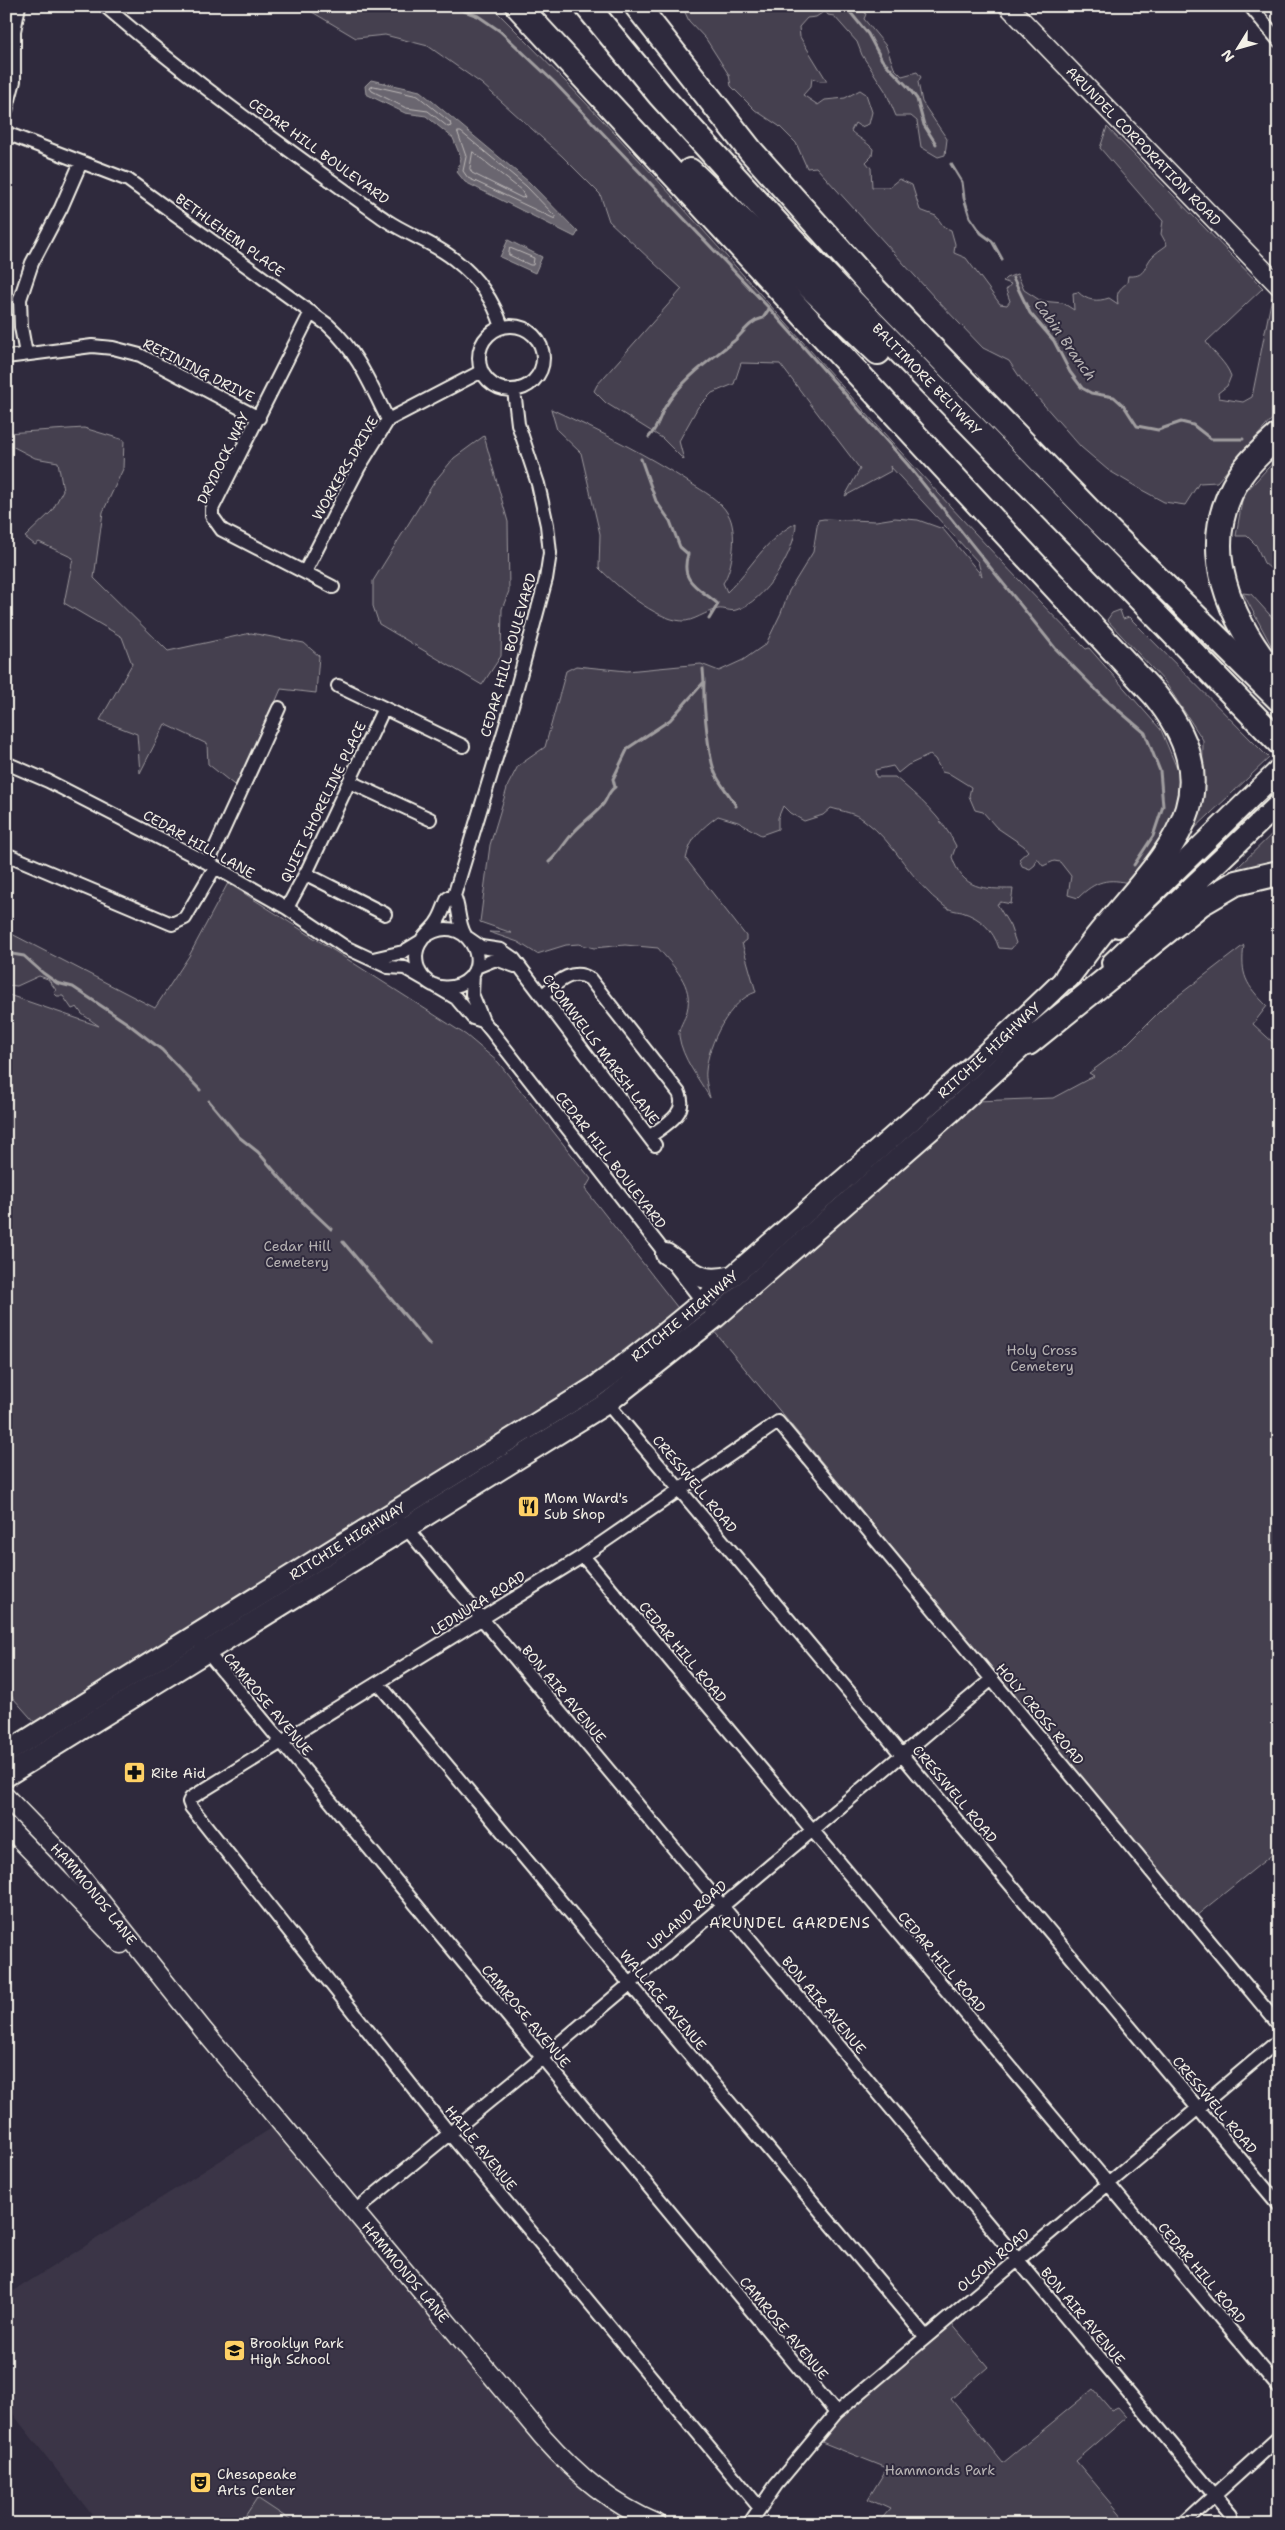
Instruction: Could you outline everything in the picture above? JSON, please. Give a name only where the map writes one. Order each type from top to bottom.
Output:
[{"type":"highway","points":[[519,6],[937,409],[1080,539]]},
{"type":"highway","points":[[519,6],[1155,694],[1172,716],[1180,732],[1190,762],[1191,795],[1188,812],[1171,845],[1067,977]]},
{"type":"highway","name":"BALTIMORE BELTWAY","points":[[587,6],[660,95],[727,171],[1080,539],[1279,742]]},
{"type":"highway","name":"BALTIMORE BELTWAY","points":[[637,6],[750,150],[881,297],[1098,520],[1279,699]]},
{"type":"highway","points":[[653,6],[750,150]]},
{"type":"highway","points":[[1278,436],[1255,457],[1230,491],[1219,530],[1218,553],[1221,575],[1233,609],[1246,633],[1279,680]]},
{"type":"highway","points":[[1028,1042],[1200,904],[1236,883],[1279,873]]},
{"type":"main road","name":"RITCHIE HIGHWAY","points":[[6,1776],[394,1514],[595,1387],[733,1276],[936,1100],[1067,977],[1272,776]]},
{"type":"main road","name":"RITCHIE HIGHWAY","points":[[6,1753],[407,1529],[608,1403],[716,1317],[1028,1042],[1279,804]]},
{"type":"main road","points":[[666,1254],[703,1279],[716,1280],[733,1276]]},
{"type":"street","points":[[6,111],[14,81],[14,31],[19,6]]},
{"type":"street","name":"CEDAR HILL BOULEVARD","points":[[105,6],[146,41],[338,185],[396,227],[454,259],[473,276],[484,291],[497,310],[502,327]]},
{"type":"street","name":"ARUNDEL CORPORATION ROAD","points":[[1008,6],[1279,286]]},
{"type":"street","points":[[1255,8],[1279,41]]},
{"type":"street","name":"BETHLEHEM PLACE","points":[[6,133],[128,180],[311,312],[344,340],[388,420]]},
{"type":"street","points":[[26,354],[21,327],[20,299],[32,263],[61,208],[80,162]]},
{"type":"street","name":"DRYDOCK WAY","points":[[311,312],[212,509],[212,516],[222,530],[333,587]]},
{"type":"street","points":[[515,326],[525,328],[533,334],[543,351],[542,366],[536,380],[528,386],[514,390],[498,387],[490,382],[482,371],[479,355],[482,345],[487,336],[502,327],[515,326]]},
{"type":"street","name":"REFINING DRIVE","points":[[6,357],[92,346],[113,348],[140,356],[259,418]]},
{"type":"street","name":"WORKERS DRIVE","points":[[305,572],[359,468],[388,420],[482,371]]},
{"type":"street","name":"CEDAR HILL BOULEVARD","points":[[514,390],[518,424],[538,484],[547,525],[549,561],[534,628],[454,896],[457,901],[457,918],[476,950],[472,994],[483,1022],[716,1317]]},
{"type":"street","points":[[338,686],[463,746]]},
{"type":"street","points":[[6,854],[172,924],[185,918],[212,865],[280,708]]},
{"type":"street","name":"QUIET SHORELINE PLACE","points":[[287,908],[306,874],[384,708]]},
{"type":"street","name":"CEDAR HILL LANE","points":[[6,763],[48,781],[212,865],[287,908],[345,948],[388,967],[405,968],[430,982]]},
{"type":"street","points":[[350,782],[430,819]]},
{"type":"street","points":[[306,874],[385,914]]},
{"type":"street","name":"CEDAR HILL BOULEVARD","points":[[454,896],[448,898],[438,921],[422,939],[417,950],[416,964],[430,982],[456,998],[473,1018],[483,1022]]},
{"type":"street","points":[[373,959],[403,952],[441,929],[455,930],[467,937]]},
{"type":"street","name":"CROMWELLS MARSH LANE","points":[[467,937],[481,946],[501,950],[514,959],[523,971],[652,1141],[679,1112],[682,1102],[679,1093],[590,979],[584,975],[568,975],[542,996]]},
{"type":"street","name":"CROMWELLS MARSH LANE","points":[[475,970],[500,959],[523,971]]},
{"type":"street","points":[[430,982],[446,988],[457,986],[469,979],[475,970]]},
{"type":"street","name":"CRESSWELL ROAD","points":[[608,1403],[1279,2205]]},
{"type":"street","name":"LEDNURA ROAD","points":[[189,1802],[192,1798],[583,1556],[778,1422]]},
{"type":"street","name":"HOLY CROSS ROAD","points":[[778,1422],[1279,2025]]},
{"type":"street","name":"BON AIR AVENUE","points":[[394,1514],[1230,2515]]},
{"type":"street","name":"CEDAR HILL ROAD","points":[[583,1556],[1279,2388]]},
{"type":"street","name":"CAMROSE AVENUE","points":[[200,1645],[836,2413]]},
{"type":"street","name":"UPLAND ROAD","points":[[355,2211],[542,2058],[992,1679]]},
{"type":"street","name":"WALLACE AVENUE","points":[[378,1682],[925,2336]]},
{"type":"street","name":"HAMMONDS LANE","points":[[6,1797],[71,1864],[176,1996],[564,2460],[590,2485],[613,2501],[658,2524]]},
{"type":"street","name":"HAILE AVENUE","points":[[189,1802],[191,1807],[449,2133],[759,2507]]},
{"type":"street","name":"HAMMONDS LANE","points":[[6,1825],[176,1996]]},
{"type":"street","points":[[29,1848],[37,1848],[58,1865],[66,1866],[71,1864]]},
{"type":"street","points":[[57,1878],[70,1882],[101,1914],[113,1917]]},
{"type":"street","name":"OLSON ROAD","points":[[749,2524],[759,2507],[836,2413],[925,2336],[1279,2040]]},
{"type":"street","points":[[1183,2524],[1279,2436]]},
{"type":"shaded area","name":"Brooklyn Park High School","points":[[275,2126],[535,2438],[641,2524],[99,2524],[6,2405],[6,2296]]},
{"type":"green space","points":[[302,6],[491,6],[568,84],[643,164],[935,490],[1086,649],[1089,648],[1161,730],[1183,783],[1160,849],[1132,884],[1116,881],[1102,882],[1084,892],[1078,898],[1068,895],[1071,876],[1060,862],[1054,861],[1043,866],[1037,858],[1035,865],[1030,869],[1022,866],[1019,859],[1028,851],[1024,846],[996,827],[983,812],[975,810],[969,796],[971,787],[950,774],[942,772],[935,759],[930,755],[908,765],[898,773],[893,766],[875,770],[876,777],[895,777],[937,817],[956,846],[952,857],[962,876],[968,882],[983,888],[1013,889],[1011,904],[1001,902],[997,904],[1010,926],[1016,943],[1011,949],[999,948],[990,930],[980,921],[944,906],[932,896],[875,829],[864,820],[848,812],[831,808],[823,815],[804,821],[790,813],[783,806],[778,818],[778,829],[761,835],[738,822],[718,816],[694,839],[686,859],[746,936],[746,940],[742,943],[756,992],[746,997],[729,1013],[716,1036],[711,1048],[706,1071],[710,1098],[687,1060],[679,1036],[688,1002],[685,984],[676,969],[658,948],[625,945],[594,948],[579,944],[566,945],[537,954],[518,942],[489,932],[512,933],[480,922],[490,845],[508,785],[518,766],[545,747],[566,671],[576,666],[627,671],[701,664],[719,671],[743,660],[766,644],[789,591],[813,552],[818,520],[876,521],[895,518],[918,520],[943,529],[982,576],[978,562],[890,466],[891,471],[845,496],[860,469],[780,364],[741,363],[734,384],[712,393],[698,407],[679,441],[684,460],[662,438],[606,403],[594,391],[597,385],[682,289],[609,221],[600,194],[562,156],[482,84],[428,46],[385,35],[356,38]]},
{"type":"green space","points":[[682,6],[859,6],[866,14],[864,19],[886,46],[894,68],[902,76],[917,72],[921,77],[918,82],[922,102],[947,139],[945,155],[938,157],[921,147],[917,121],[911,116],[896,116],[886,92],[862,55],[857,42],[834,16],[828,15],[825,11],[816,17],[807,18],[799,27],[800,37],[827,81],[812,78],[811,86],[803,95],[818,105],[825,100],[845,98],[860,90],[866,94],[872,112],[869,124],[861,127],[855,123],[851,131],[873,149],[872,156],[866,162],[871,168],[872,187],[889,187],[899,179],[912,185],[920,210],[936,216],[944,227],[951,230],[955,244],[954,253],[966,258],[1000,304],[1007,305],[1010,301],[1006,290],[1011,284],[1003,281],[1017,274],[1024,290],[1041,301],[1063,303],[1074,310],[1073,293],[1078,292],[1089,299],[1100,300],[1109,298],[1118,304],[1118,292],[1127,283],[1128,276],[1141,274],[1153,256],[1167,245],[1161,234],[1163,221],[1100,148],[1107,127],[1263,288],[1206,342],[1226,366],[1231,376],[1227,386],[1218,393],[1219,398],[1243,402],[1252,397],[1272,297],[1279,304],[1279,411],[1217,482],[1199,483],[1185,505],[1164,502],[1108,470],[1081,447],[1021,379],[1009,361],[983,348],[816,167],[807,168],[796,143],[779,126],[755,110],[731,86],[729,75],[706,39],[689,21]]},
{"type":"green space","points":[[551,409],[639,452],[721,504],[728,514],[733,530],[732,559],[723,583],[727,592],[775,538],[796,523],[795,534],[785,561],[768,586],[758,597],[736,610],[718,609],[686,621],[660,615],[626,593],[599,568],[600,534],[581,453],[557,430]]},
{"type":"green space","points":[[84,428],[124,440],[123,469],[103,512],[94,578],[168,651],[251,633],[304,643],[319,656],[316,693],[281,689],[238,788],[208,764],[207,744],[165,724],[140,773],[137,734],[100,720],[132,664],[122,637],[64,603],[73,558],[39,542],[35,545],[25,537],[52,511],[63,490],[58,462],[35,458],[6,443],[6,433]]},
{"type":"green space","points":[[484,436],[508,522],[509,591],[502,609],[501,656],[482,685],[379,624],[373,606],[373,581],[435,481],[454,458]]},
{"type":"green space","points":[[1279,456],[1279,576],[1264,563],[1256,545],[1247,536],[1236,536],[1243,495]]},
{"type":"green space","points":[[1243,593],[1251,594],[1279,625],[1279,660]]},
{"type":"green space","points":[[1120,610],[1123,619],[1129,617],[1269,758],[1190,833],[1202,805],[1203,740],[1165,682],[1107,620],[1112,613]]},
{"type":"green space","points":[[1279,827],[1279,864],[1237,868]]},
{"type":"green space","name":"Cedar Hill Cemetery","points":[[228,883],[466,1035],[498,1062],[591,1179],[585,1189],[681,1312],[592,1381],[37,1725],[6,1690],[6,994],[99,1026],[82,1014],[77,1007],[72,1009],[63,996],[57,996],[54,993],[56,990],[48,979],[39,976],[17,986],[6,985],[6,931],[155,1008],[189,956]]},
{"type":"green space","name":"Holy Cross Cemetery","points":[[1244,945],[1243,964],[1246,979],[1254,992],[1267,1006],[1253,1024],[1279,1048],[1279,1849],[1196,1916],[713,1330],[977,1101],[1053,1098],[1094,1076],[1089,1073],[1123,1048],[1166,1005]]},
{"type":"green space","name":"Hammonds Park","points":[[951,2323],[988,2367],[951,2399],[1003,2463],[1093,2389],[1111,2410],[1118,2407],[1127,2417],[1076,2461],[1129,2524],[877,2524],[890,2509],[868,2499],[887,2468],[819,2441],[848,2411]]},
{"type":"green space","points":[[257,2498],[296,2524],[240,2524]]},
{"type":"water","points":[[371,80],[420,91],[529,182],[578,232],[575,237],[465,182],[457,172],[461,158],[453,138],[426,116],[405,113],[366,94],[365,86]]},
{"type":"water","points":[[508,240],[542,257],[535,273],[500,257]]},
{"type":"waterway","points":[[451,6],[478,16],[500,31],[554,82],[769,308],[908,465],[1055,648],[1103,697],[1145,733],[1160,771],[1163,806],[1153,836],[1134,865]]},
{"type":"waterway","name":"Cabin Branch","points":[[842,6],[850,12],[868,34],[882,60],[917,99],[924,125],[936,144]]},
{"type":"waterway","name":"Cabin Branch","points":[[951,164],[962,182],[964,198],[970,217],[981,233],[992,241],[1002,259]]},
{"type":"waterway","name":"Cabin Branch","points":[[1013,278],[1030,313],[1054,341],[1070,372],[1082,388],[1091,393],[1114,397],[1124,406],[1137,426],[1158,430],[1181,422],[1193,425],[1211,439],[1243,439]]},
{"type":"waterway","points":[[649,437],[655,429],[665,407],[679,388],[751,324],[763,318],[769,309]]},
{"type":"waterway","points":[[641,459],[656,501],[670,521],[680,547],[688,554],[686,572],[689,578],[698,589],[718,604],[709,619]]},
{"type":"waterway","points":[[549,862],[575,831],[604,803],[609,793],[615,787],[613,779],[628,748],[670,720],[704,682],[703,669]]},
{"type":"waterway","points":[[704,682],[704,703],[711,758],[719,781],[736,806]]},
{"type":"waterway","points":[[6,953],[24,956],[57,983],[73,987],[127,1023],[162,1050],[200,1090]]},
{"type":"waterway","points":[[209,1101],[239,1137],[258,1152],[295,1195],[331,1229]]},
{"type":"waterway","points":[[343,1242],[430,1345]]},
{"type":"place","name":"Mom Ward's Sub Shop","points":[[528,1506]]},
{"type":"place","name":"Rite Aid","points":[[135,1773]]},
{"type":"place","name":"Brooklyn Park High School","points":[[234,2351]]},
{"type":"place","name":"Chesapeake Arts Center","points":[[201,2482]]},
{"type":"district","name":"ARUNDEL GARDENS","points":[[790,1923]]}]
